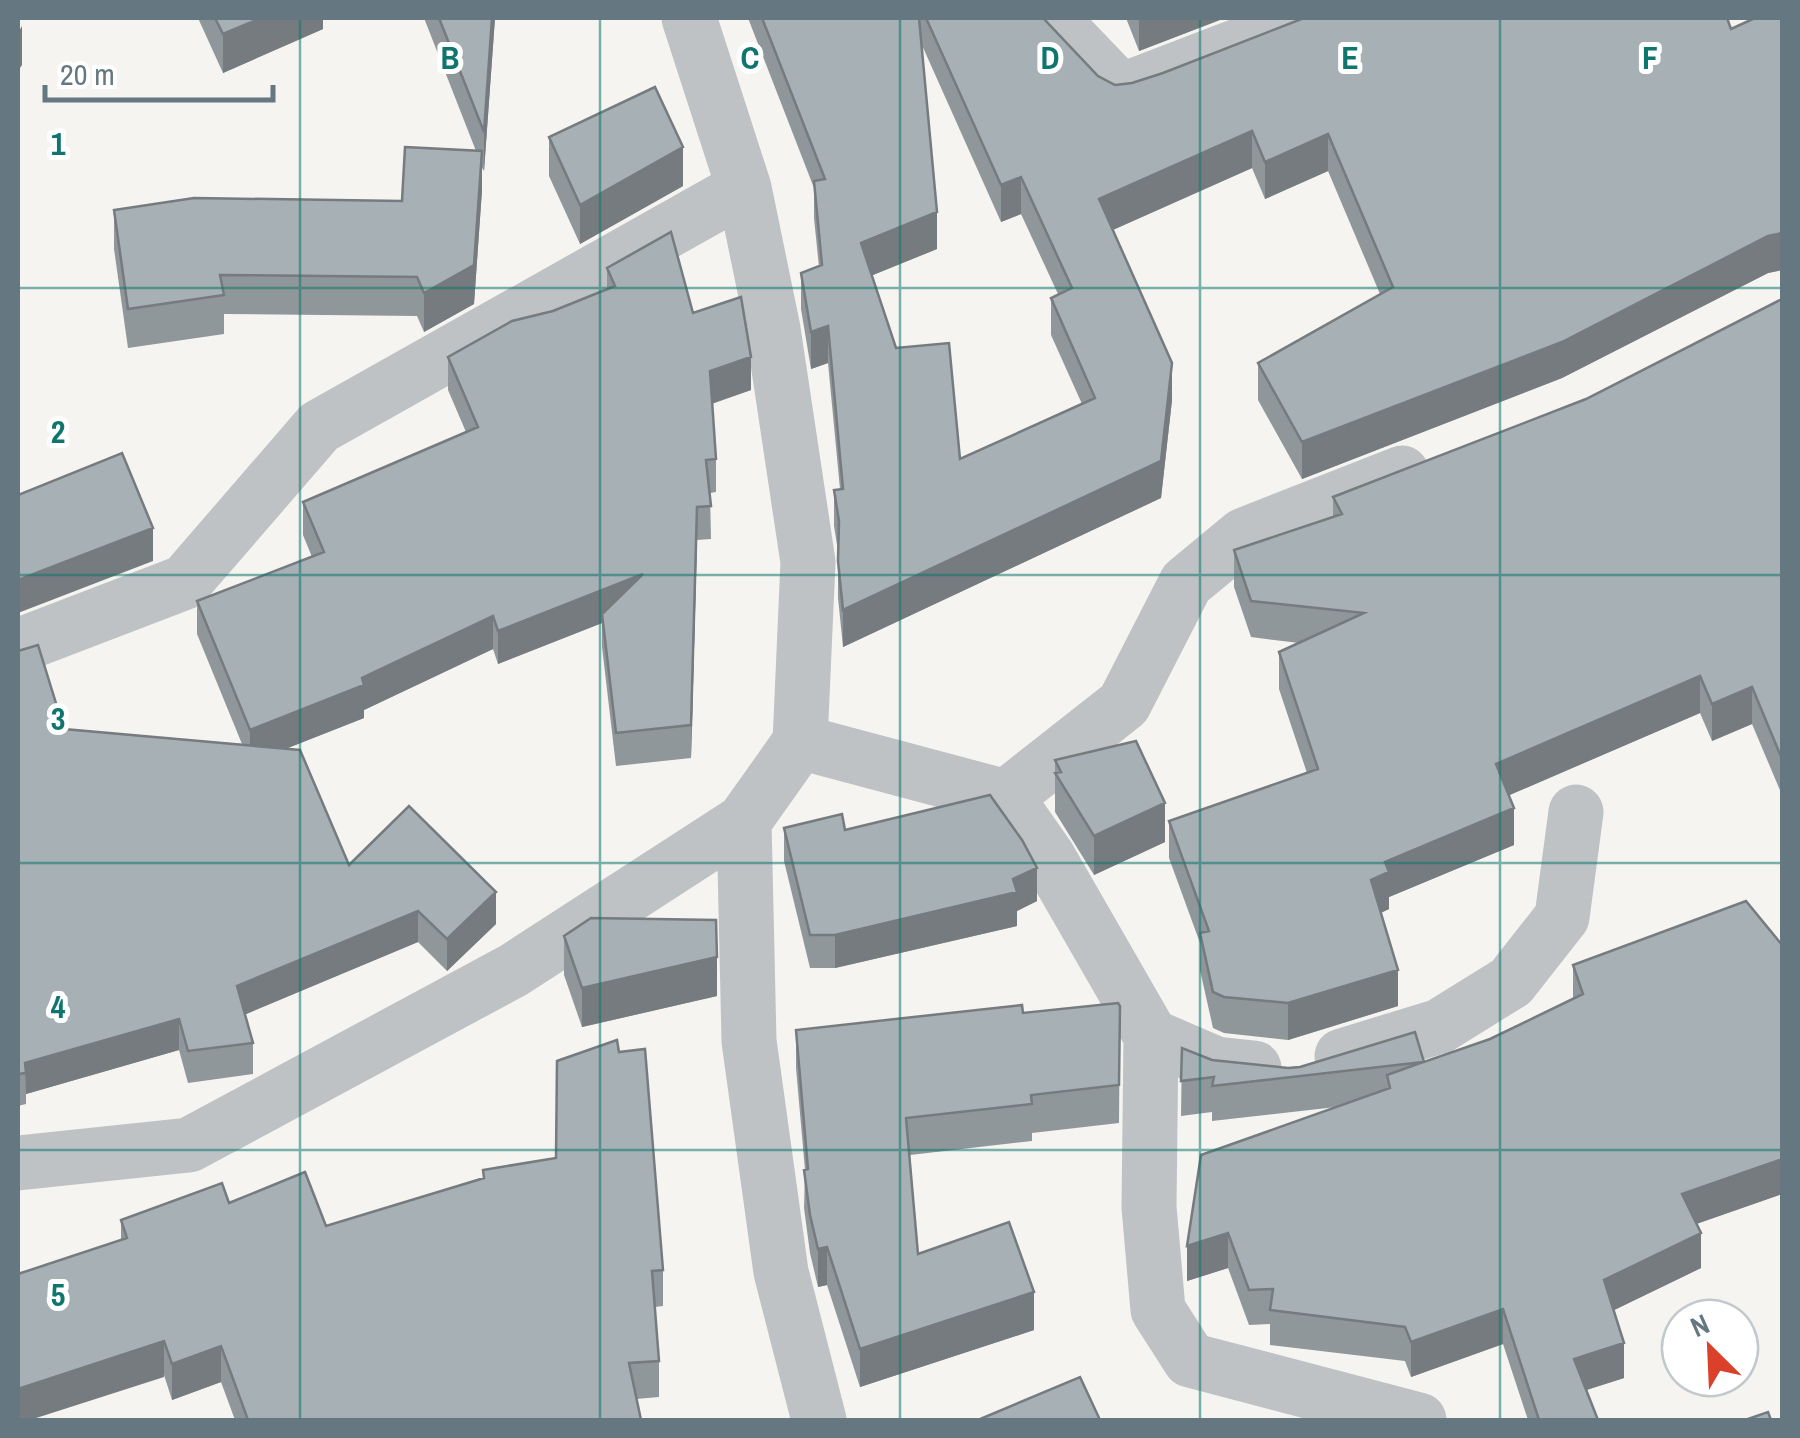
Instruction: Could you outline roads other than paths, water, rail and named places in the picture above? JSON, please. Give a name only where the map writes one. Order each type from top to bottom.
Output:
[{"type":"street","points":[[18,1164],[189,1145],[514,970],[744,821],[800,742],[808,562],[773,329],[744,188],[689,18]]},
{"type":"street","points":[[1050,18],[1121,91],[1311,18]]},
{"type":"street","points":[[18,646],[184,582],[319,427],[744,188]]},
{"type":"street","points":[[1006,797],[1124,704],[1186,583],[1244,535],[1446,456]]},
{"type":"street","points":[[800,742],[1006,797],[1048,856],[1151,1036],[1149,1206],[1158,1310],[1190,1360],[1419,1420]]},
{"type":"street","points":[[1151,1036],[1216,1064],[1290,1072],[1440,1026],[1512,982],[1562,917],[1576,812]]},
{"type":"street","points":[[744,821],[748,1041],[781,1272],[819,1420]]}]
